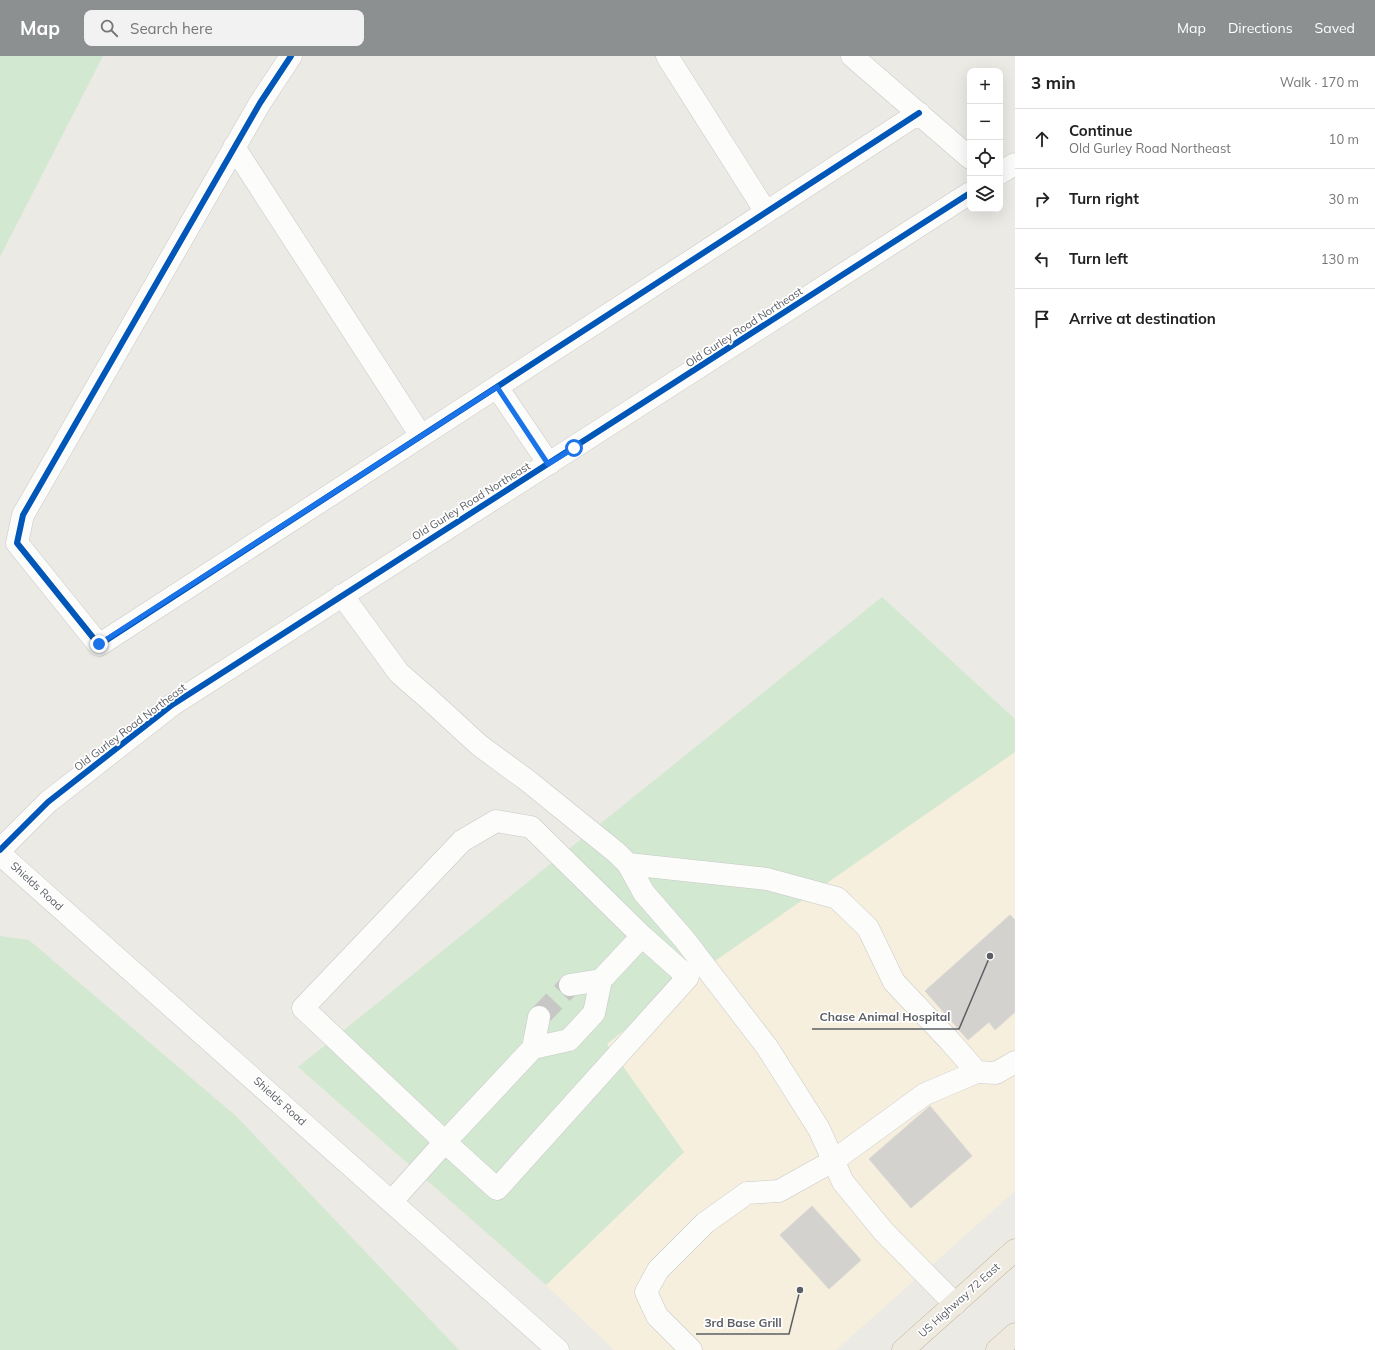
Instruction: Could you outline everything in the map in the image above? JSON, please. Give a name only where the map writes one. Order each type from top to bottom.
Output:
[{"type":"highway","name":"US Highway 72 East","points":[[903,1350],[1015,1250]]},
{"type":"highway","points":[[997,1350],[1015,1334]]},
{"type":"street","points":[[291,56],[260,103],[234,147],[23,515],[17,543],[99,644],[919,113]]},
{"type":"street","points":[[667,56],[766,212]]},
{"type":"street","points":[[852,56],[967,155]]},
{"type":"street","points":[[234,147],[421,436]]},
{"type":"street","points":[[1003,171],[1015,164]]},
{"type":"street","name":"Old Gurley Road Northeast","points":[[0,850],[48,802],[172,705],[967,195]]},
{"type":"street","points":[[497,387],[548,464]]},
{"type":"street","points":[[342,595],[398,673],[430,700],[479,746],[528,781],[617,853],[628,864],[644,893],[684,939],[767,1047],[819,1129],[843,1182],[884,1232],[955,1304]]},
{"type":"street","points":[[496,821],[531,827],[642,936],[688,976],[497,1189],[445,1142],[303,1008],[462,841],[496,821]]},
{"type":"street","name":"Shields Road","points":[[0,854],[558,1350]]},
{"type":"street","points":[[628,864],[767,879],[837,898],[868,928],[894,982],[948,1038],[978,1072]]},
{"type":"street","points":[[533,1048],[569,1040],[594,1013],[601,980],[642,936]]},
{"type":"street","points":[[570,984],[601,980]]},
{"type":"street","points":[[392,1201],[533,1048],[539,1017]]},
{"type":"street","points":[[691,1350],[657,1316],[646,1292],[658,1270],[705,1223],[747,1193],[779,1191],[833,1161],[926,1094],[978,1072],[996,1073],[1015,1062]]},
{"type":"shaded area","points":[[1015,752],[1015,1191],[836,1350],[614,1350],[546,1285],[684,1152],[607,1044],[682,984]]},
{"type":"green space","points":[[0,56],[103,56],[0,257]]},
{"type":"green space","points":[[882,597],[1015,719],[1015,752],[682,984],[607,1044],[684,1152],[546,1285],[298,1067]]},
{"type":"green space","points":[[0,936],[29,940],[236,1116],[459,1350],[0,1350]]},
{"type":"building","points":[[1010,915],[1015,920],[1015,1012],[995,1030],[989,1022],[968,1040],[925,991]]},
{"type":"building","points":[[930,1106],[972,1156],[911,1208],[869,1159]]},
{"type":"building","points":[[812,1206],[861,1260],[829,1289],[780,1235]]},
{"type":"tunnel","points":[[539,1017],[570,985]]},
{"type":"cycle path","points":[[291,56],[260,103],[23,515],[17,543],[99,645],[919,113]]},
{"type":"cycle path","points":[[0,850],[48,802],[172,705],[967,195]]},
{"type":"place","name":"Chase Animal Hospital","points":[[990,956]]},
{"type":"place","name":"3rd Base Grill","points":[[800,1290]]},
{"type":"route","points":[[99,644],[497,387],[548,464],[574,448]]}]
